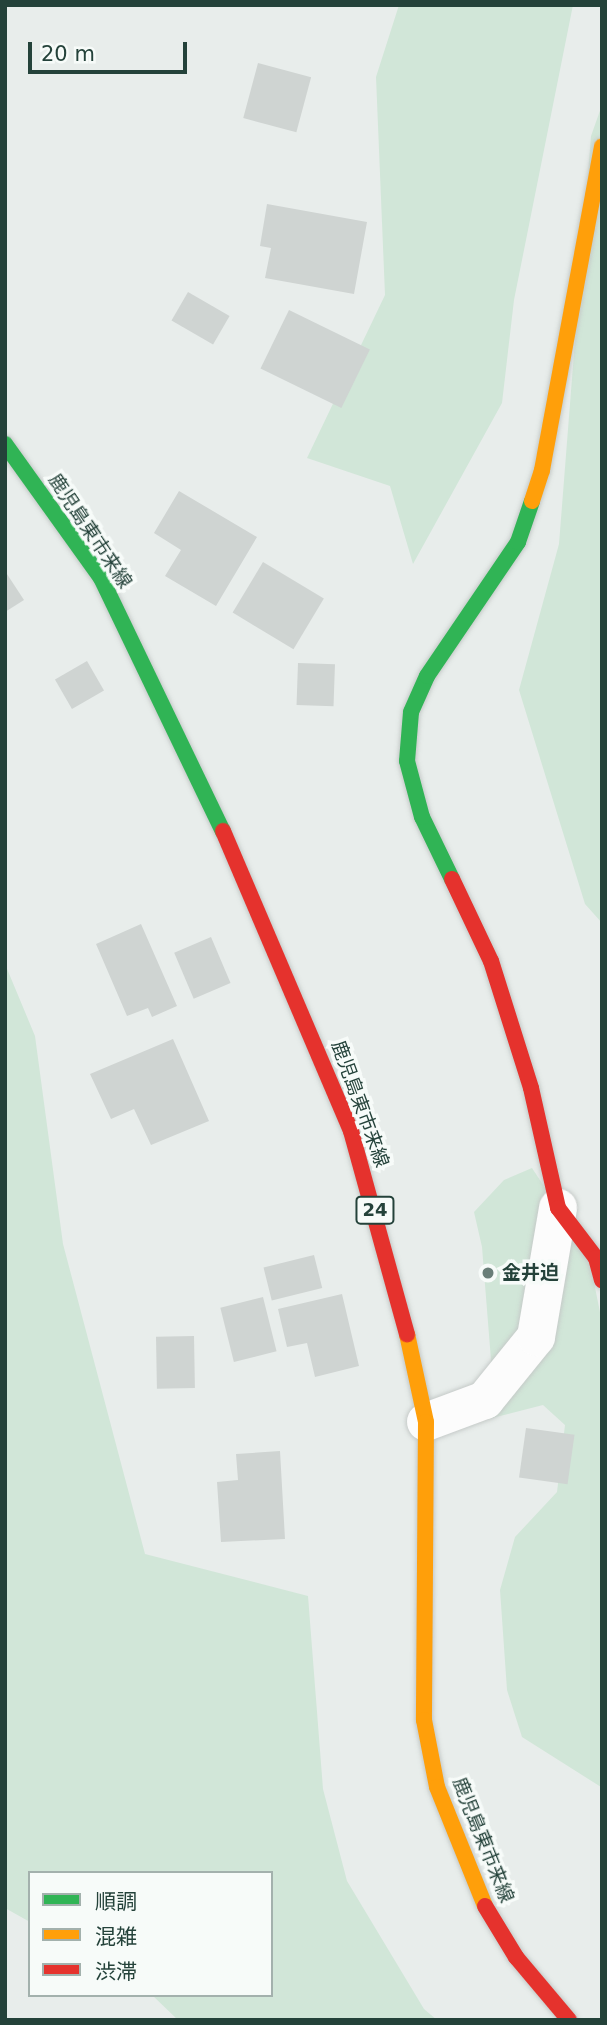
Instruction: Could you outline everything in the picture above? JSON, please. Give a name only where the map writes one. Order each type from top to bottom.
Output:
[{"type":"main road","points":[[602,147],[542,470],[518,542],[427,676],[411,712],[407,761],[422,817],[491,961],[531,1088],[558,1208],[596,1258],[602,1280]]},
{"type":"main road","name":"鹿児島東市来線","points":[[5,444],[101,578],[166,705],[285,968],[351,1131],[392,1269],[426,1422],[422,1664],[424,1720],[437,1787],[480,1898],[516,1957],[569,2020]]},
{"type":"street","points":[[426,1422],[485,1400],[536,1337],[558,1208]]},
{"type":"green space","points":[[399,5],[573,5],[514,300],[502,403],[413,564],[390,486],[307,458],[385,295],[376,77]]},
{"type":"green space","points":[[602,105],[602,923],[585,904],[519,690],[559,544],[591,136]]},
{"type":"green space","points":[[5,964],[35,1036],[63,1244],[145,1554],[308,1596],[323,1789],[347,1881],[424,2009],[437,2020],[178,2020],[154,1997],[273,1997],[273,1871],[28,1871],[28,1921],[5,1908]]},
{"type":"green space","points":[[532,1168],[588,1253],[602,1322],[601,1787],[522,1737],[507,1690],[500,1590],[515,1537],[557,1492],[565,1425],[543,1405],[488,1419],[491,1360],[482,1247],[474,1212],[504,1180]]},
{"type":"building","points":[[258,63],[311,77],[296,132],[243,118]]},
{"type":"building","points":[[267,204],[367,222],[354,294],[265,278],[271,248],[260,246]]},
{"type":"building","points":[[188,292],[230,316],[213,345],[172,321]]},
{"type":"building","points":[[289,310],[370,349],[341,408],[261,368]]},
{"type":"building","points":[[179,491],[257,537],[216,606],[165,576],[181,550],[154,533]]},
{"type":"building","points":[[263,562],[324,599],[293,649],[233,613]]},
{"type":"building","points":[[5,571],[24,600],[5,612]]},
{"type":"building","points":[[87,661],[104,690],[72,709],[55,680]]},
{"type":"building","points":[[298,663],[335,664],[334,706],[297,705]]},
{"type":"building","points":[[141,924],[177,1006],[152,1017],[148,1008],[127,1016],[96,944]]},
{"type":"building","points":[[211,937],[231,983],[194,999],[174,953]]},
{"type":"building","points":[[173,1039],[209,1121],[151,1145],[134,1109],[111,1119],[90,1074]]},
{"type":"building","points":[[314,1255],[322,1288],[272,1301],[264,1268]]},
{"type":"building","points":[[342,1294],[359,1366],[315,1377],[307,1343],[287,1347],[278,1309]]},
{"type":"building","points":[[263,1297],[277,1351],[234,1362],[220,1308]]},
{"type":"building","points":[[194,1336],[195,1388],[157,1389],[156,1337]]},
{"type":"building","points":[[526,1428],[575,1435],[568,1484],[519,1478]]},
{"type":"building","points":[[280,1451],[285,1539],[221,1542],[217,1482],[238,1480],[236,1454]]},
{"type":"traffic: fast","points":[[5,444],[101,578],[223,831]]},
{"type":"traffic: fast","points":[[452,879],[422,817],[407,761],[411,712],[427,676],[518,542],[532,501]]},
{"type":"traffic: slow","points":[[532,501],[542,470],[602,147]]},
{"type":"traffic: slow","points":[[407,1334],[426,1422],[424,1720],[437,1787],[485,1906]]},
{"type":"traffic: jam","points":[[223,831],[351,1131],[407,1334]]},
{"type":"traffic: jam","points":[[452,879],[491,961],[531,1088],[558,1208],[596,1258],[602,1280]]},
{"type":"traffic: jam","points":[[485,1906],[516,1957],[569,2020]]},
{"type":"place","name":"金井迫","points":[[488,1273]]}]
